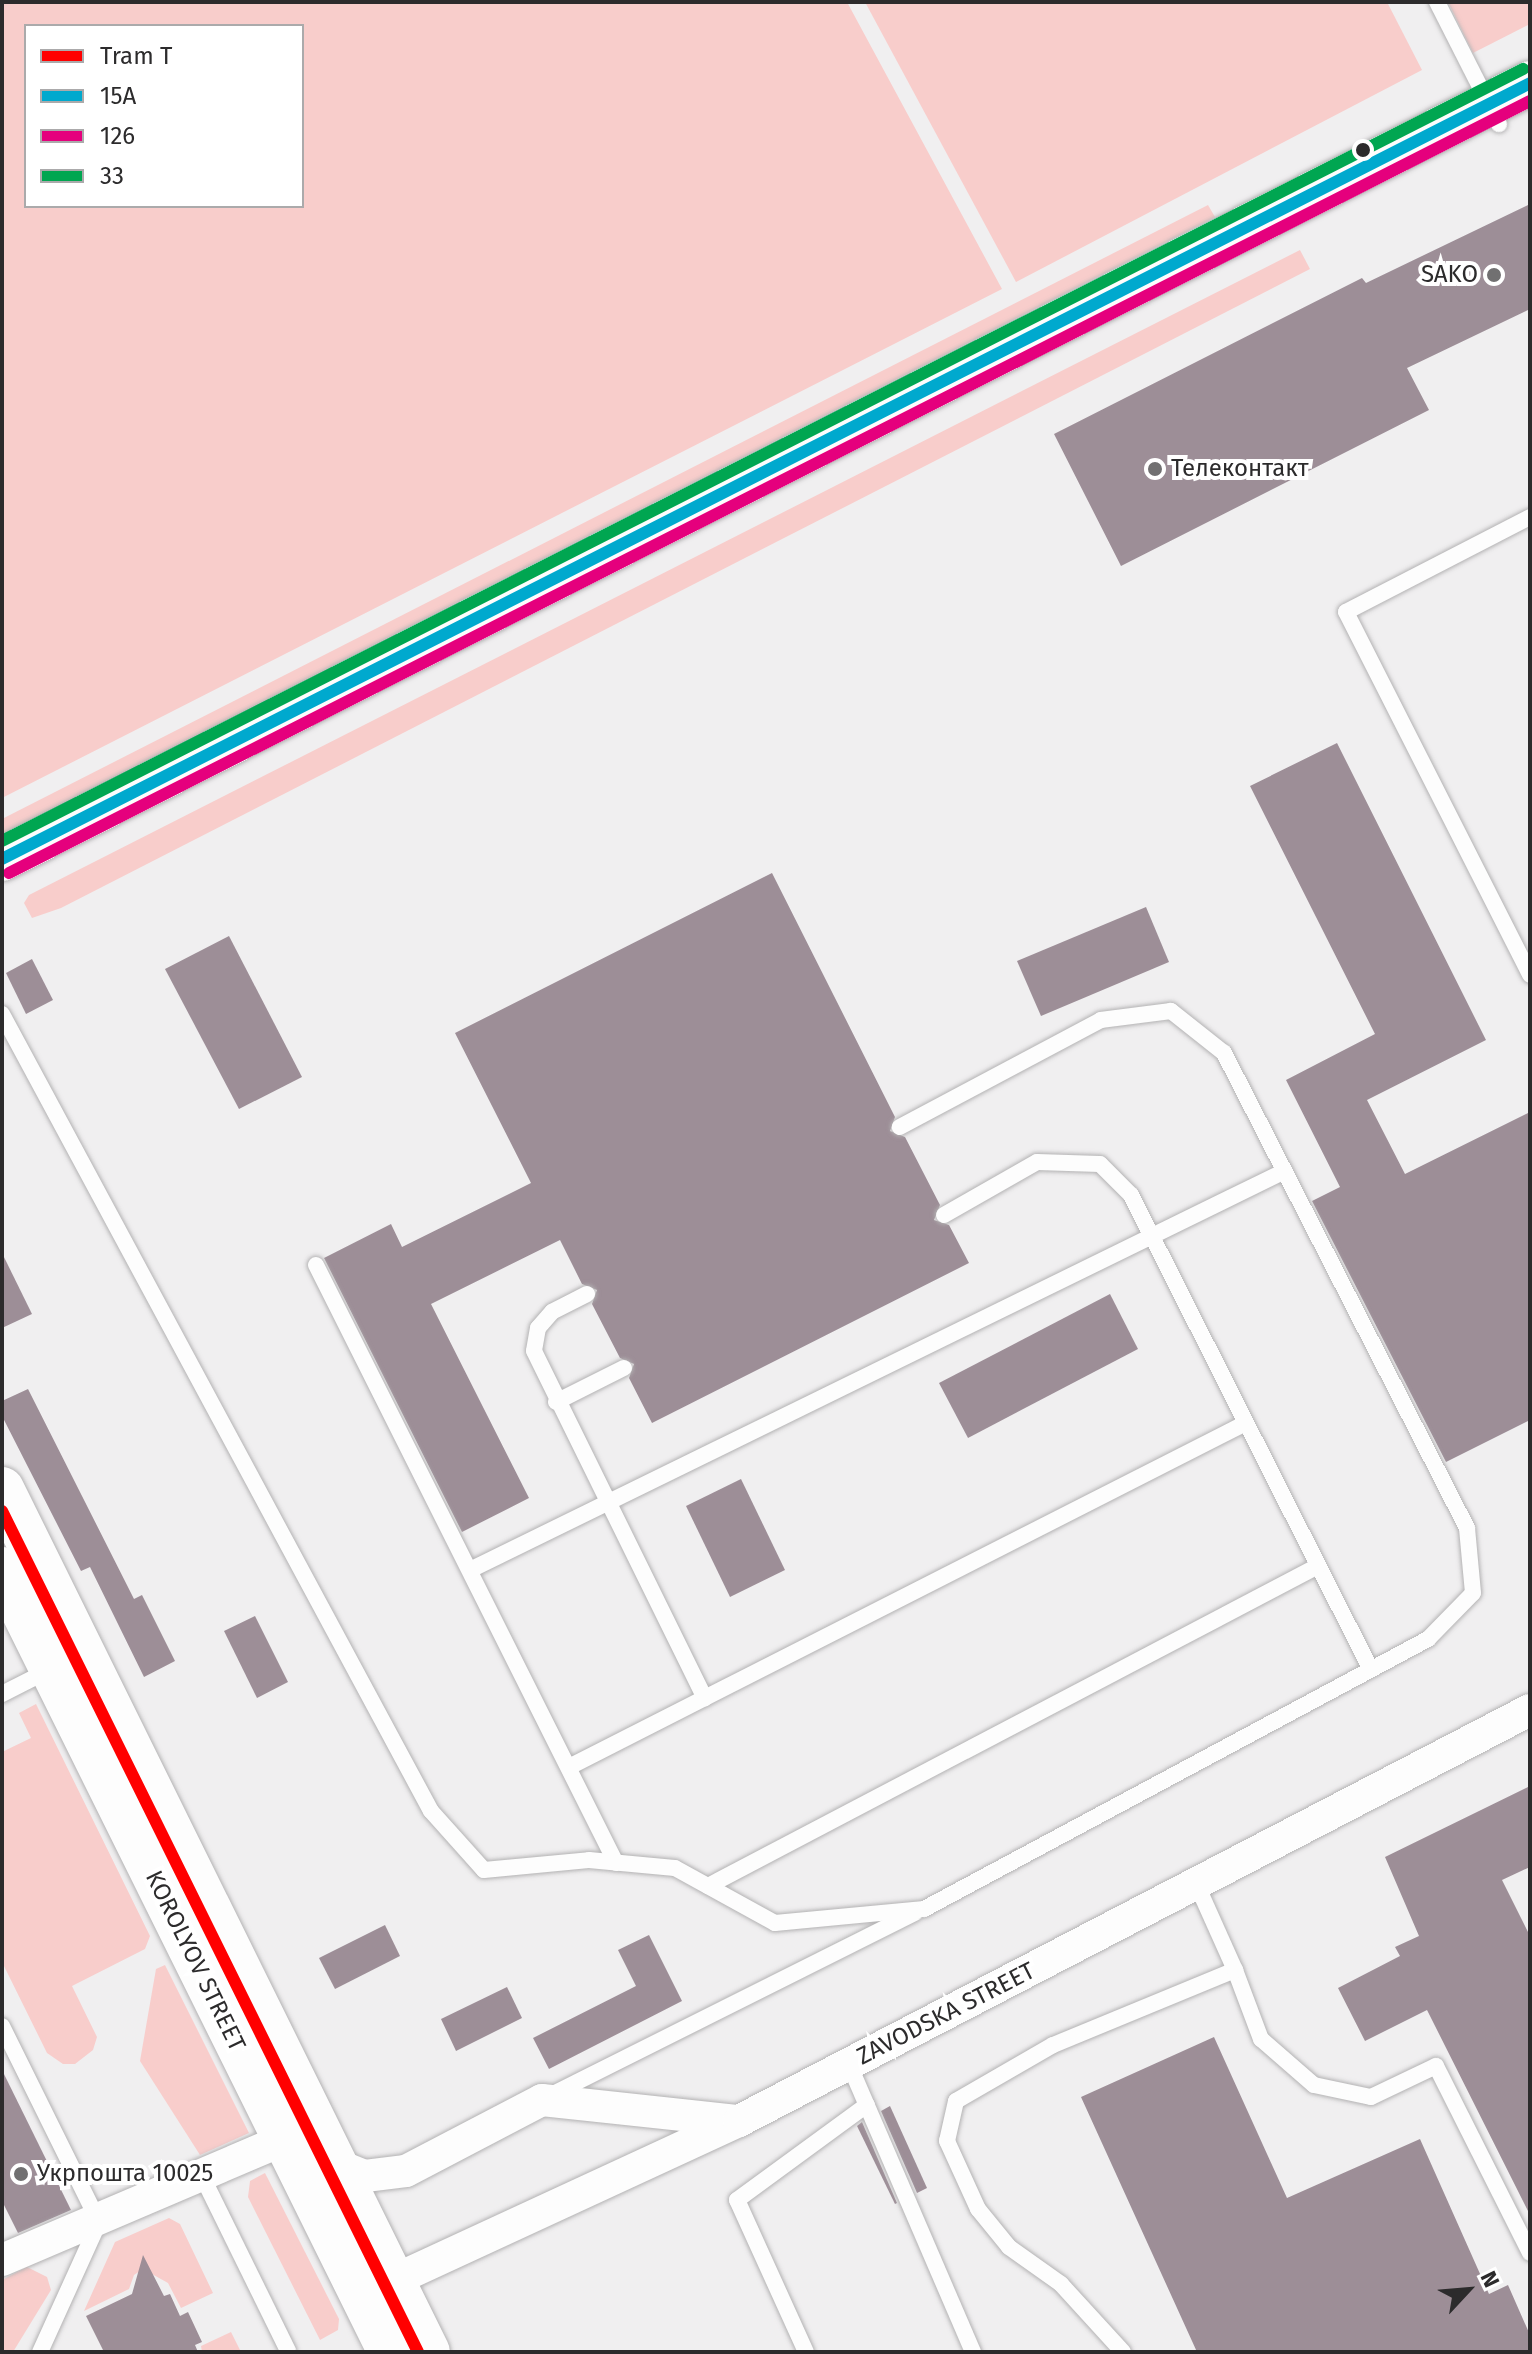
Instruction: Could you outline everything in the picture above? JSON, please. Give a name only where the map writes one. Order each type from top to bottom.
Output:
[{"type":"main road","points":[[2,883],[1506,112],[1530,83]]},
{"type":"main road","points":[[2,859],[1506,112]]},
{"type":"main road","points":[[2,1489],[67,1660],[301,2132],[390,2352]]},
{"type":"main road","points":[[2,1569],[67,1660]]},
{"type":"main road","points":[[301,2132],[335,2164],[390,2282],[428,2352]]},
{"type":"street","name":"ZAVODSKA STREET","points":[[390,2282],[739,2121],[1530,1710]]},
{"type":"street","points":[[335,2164],[365,2176],[406,2171],[542,2100],[739,2121]]},
{"type":"street","points":[[2,2260],[99,2222],[301,2132]]},
{"type":"lane","points":[[1437,2],[1506,112]]},
{"type":"lane","points":[[1530,517],[1346,612],[1530,975]]},
{"type":"lane","points":[[542,2100],[924,1909],[1428,1639],[1473,1593],[1467,1528],[1224,1053],[1171,1011],[1101,1020],[900,1127]]},
{"type":"lane","points":[[2,1014],[431,1811],[484,1870],[589,1860],[675,1868],[775,1923],[924,1909]]},
{"type":"lane","points":[[944,1215],[1037,1162],[1100,1164],[1131,1195],[1371,1670]]},
{"type":"lane","points":[[470,1570],[1285,1171]]},
{"type":"lane","points":[[316,1265],[616,1863]]},
{"type":"lane","points":[[587,1294],[552,1312],[538,1328],[534,1351],[556,1402],[705,1698]]},
{"type":"lane","points":[[556,1402],[624,1368]]},
{"type":"lane","points":[[569,1767],[1246,1423]]},
{"type":"lane","points":[[708,1886],[1318,1566]]},
{"type":"lane","points":[[2,1694],[67,1660]]},
{"type":"lane","points":[[1196,1883],[1235,1970],[1261,2039],[1314,2085],[1371,2097],[1436,2066],[1530,2253]]},
{"type":"lane","points":[[1123,2352],[1061,2284],[1009,2247],[978,2209],[947,2141],[956,2101],[1053,2045],[1235,1970]]},
{"type":"lane","points":[[2,2026],[99,2222],[40,2352]]},
{"type":"lane","points":[[849,2064],[973,2352]]},
{"type":"lane","points":[[806,2352],[737,2200],[867,2105]]},
{"type":"lane","points":[[202,2176],[288,2351]]},
{"type":"shaded area","points":[[2,2],[847,2],[1002,289],[2,798]]},
{"type":"shaded area","points":[[865,2],[1387,2],[1422,70],[1016,282]]},
{"type":"shaded area","points":[[1448,2],[1530,2],[1530,24],[1473,53]]},
{"type":"shaded area","points":[[1208,205],[1215,217],[2,834],[2,819]]},
{"type":"shaded area","points":[[1300,250],[1310,269],[61,908],[32,918],[24,903],[29,895]]},
{"type":"shaded area","points":[[36,1704],[150,1936],[145,1949],[72,1986],[97,2037],[93,2050],[75,2064],[63,2064],[47,2053],[2,1962],[2,1752],[31,1738],[19,1713]]},
{"type":"shaded area","points":[[165,1965],[249,2133],[200,2155],[140,2061],[156,1969]]},
{"type":"shaded area","points":[[265,2173],[339,2319],[338,2330],[320,2340],[248,2197],[250,2181]]},
{"type":"shaded area","points":[[169,2218],[180,2224],[213,2293],[181,2308],[168,2283],[143,2269],[134,2275],[129,2289],[84,2311],[115,2242]]},
{"type":"shaded area","points":[[27,2267],[47,2277],[51,2290],[13,2352],[2,2352],[2,2280]]},
{"type":"shaded area","points":[[231,2332],[241,2352],[202,2352],[201,2346]]},
{"type":"building","points":[[1530,204],[1530,309],[1407,368],[1429,410],[1121,566],[1054,434],[1362,278],[1366,283]]},
{"type":"building","points":[[1337,743],[1486,1040],[1367,1100],[1405,1174],[1530,1112],[1530,1420],[1446,1462],[1312,1201],[1340,1187],[1286,1080],[1375,1034],[1250,786]]},
{"type":"building","points":[[772,873],[895,1117],[890,1131],[905,1137],[940,1205],[934,1220],[949,1225],[969,1263],[652,1423],[629,1378],[634,1364],[620,1358],[592,1304],[597,1290],[582,1284],[560,1240],[431,1304],[529,1498],[462,1532],[324,1258],[391,1224],[402,1247],[531,1183],[455,1033]]},
{"type":"building","points":[[1146,907],[1169,962],[1041,1016],[1017,961]]},
{"type":"building","points":[[229,936],[302,1077],[239,1109],[165,969]]},
{"type":"building","points":[[32,959],[53,1000],[26,1014],[6,973]]},
{"type":"building","points":[[2,1253],[32,1314],[2,1328]]},
{"type":"building","points":[[1110,1294],[1138,1349],[968,1438],[939,1383]]},
{"type":"building","points":[[28,1389],[134,1599],[142,1595],[175,1661],[144,1677],[90,1567],[81,1571],[2,1416],[2,1401]]},
{"type":"building","points":[[741,1479],[785,1570],[730,1597],[686,1506]]},
{"type":"building","points":[[255,1616],[288,1682],[257,1698],[224,1631]]},
{"type":"building","points":[[1530,1786],[1530,1867],[1502,1880],[1530,1936],[1530,2215],[1427,2010],[1365,2041],[1338,1988],[1400,1956],[1395,1947],[1419,1936],[1385,1857]]},
{"type":"building","points":[[385,1925],[400,1956],[335,1989],[319,1958]]},
{"type":"building","points":[[649,1935],[682,2001],[549,2069],[533,2038],[636,1986],[618,1950]]},
{"type":"building","points":[[507,1987],[522,2018],[456,2051],[441,2019]]},
{"type":"building","points":[[1214,2037],[1287,2198],[1420,2139],[1489,2294],[1508,2285],[1530,2335],[1530,2352],[1197,2352],[1081,2097]]},
{"type":"building","points":[[2,2070],[71,2210],[18,2233],[2,2201]]},
{"type":"building","points":[[890,2106],[927,2188],[917,2193],[881,2111]]},
{"type":"building","points":[[862,2122],[897,2203],[895,2204],[857,2126]]},
{"type":"building","points":[[143,2255],[164,2296],[170,2294],[180,2316],[188,2312],[202,2342],[195,2345],[198,2352],[104,2352],[86,2316],[132,2294]]},
{"type":"tram line","name":"Т","points":[[2,1511],[418,2352]]},
{"type":"transit line","name":"33","points":[[2,841],[1523,69]]},
{"type":"transit line","name":"15A","points":[[2,859],[1530,83]]},
{"type":"transit line","name":"126","points":[[9,873],[1530,101]]},
{"type":"place","name":"SAKO","points":[[1494,275]]},
{"type":"place","name":"Телеконтакт","points":[[1155,469]]},
{"type":"place","name":"Укрпошта 10025","points":[[21,2174]]}]
